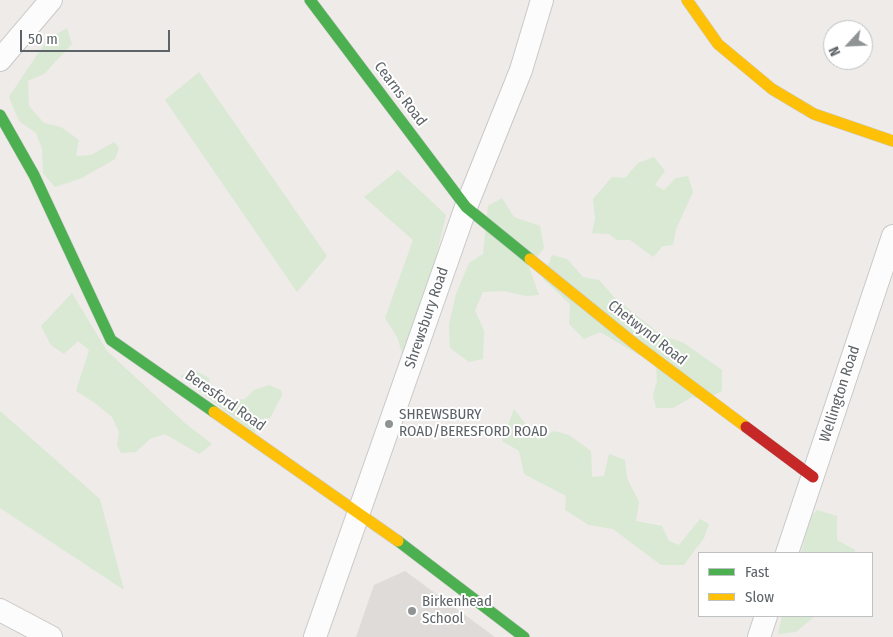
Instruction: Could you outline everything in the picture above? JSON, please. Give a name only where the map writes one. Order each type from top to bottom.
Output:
[{"type":"street","points":[[0,60],[51,0]]},
{"type":"street","name":"Cearns Road","points":[[310,0],[466,207]]},
{"type":"street","name":"Shrewsbury Road","points":[[315,637],[466,207],[521,70],[542,0]]},
{"type":"street","points":[[687,0],[718,44],[772,89],[814,114],[893,141]]},
{"type":"street","name":"Beresford Road","points":[[0,115],[34,175],[111,340],[359,512],[524,637]]},
{"type":"street","name":"Chetwynd Road","points":[[466,207],[635,344],[812,477]]},
{"type":"street","name":"Wellington Road","points":[[787,552],[893,236]]},
{"type":"street","points":[[0,610],[51,637]]},
{"type":"street","points":[[759,637],[766,617]]},
{"type":"shaded area","name":"Birkenhead School","points":[[405,571],[495,637],[356,637],[374,585]]},
{"type":"green space","points":[[67,28],[72,44],[44,74],[28,81],[29,106],[44,123],[61,127],[79,140],[76,156],[91,155],[114,142],[119,148],[115,159],[82,178],[55,187],[43,173],[42,149],[36,133],[19,121],[9,97],[47,40]]},
{"type":"green space","points":[[199,72],[327,256],[297,292],[165,100]]},
{"type":"green space","points":[[654,157],[665,171],[655,185],[664,190],[676,178],[688,176],[693,192],[676,229],[673,245],[663,246],[653,257],[630,240],[617,240],[609,234],[592,233],[595,219],[593,199],[612,177],[625,178],[638,163]]},
{"type":"green space","points":[[398,170],[446,215],[425,305],[404,359],[397,337],[385,318],[413,240],[364,197]]},
{"type":"green space","points":[[502,198],[514,217],[540,226],[544,248],[529,267],[539,295],[526,296],[504,291],[483,292],[475,310],[484,331],[483,359],[469,362],[450,348],[449,324],[456,294],[469,263],[483,254],[488,206]]},
{"type":"green space","points":[[552,255],[567,259],[583,277],[599,280],[614,297],[661,335],[684,343],[722,370],[722,391],[704,400],[692,397],[673,408],[656,408],[653,395],[657,381],[656,365],[600,332],[584,339],[569,324],[570,304],[543,279]]},
{"type":"green space","points":[[72,293],[107,351],[186,424],[212,444],[199,454],[165,434],[150,439],[136,452],[121,453],[117,445],[119,432],[112,417],[76,391],[89,350],[78,341],[64,354],[51,345],[41,326]]},
{"type":"green space","points":[[196,371],[209,378],[211,391],[234,400],[245,399],[254,390],[269,385],[281,390],[282,395],[270,418],[256,420],[255,434],[180,376]]},
{"type":"green space","points":[[514,409],[538,440],[554,431],[569,435],[591,451],[592,477],[604,476],[609,454],[625,460],[627,478],[639,502],[636,521],[662,526],[669,541],[679,545],[700,519],[709,524],[704,538],[684,565],[661,565],[613,529],[589,525],[565,510],[566,496],[524,474],[519,451],[502,441]]},
{"type":"green space","points":[[0,411],[100,499],[124,590],[0,508]]},
{"type":"green space","points":[[817,510],[837,516],[837,540],[855,550],[855,552],[801,552],[810,518]]},
{"type":"green space","points":[[782,617],[814,617],[796,632],[778,634]]},
{"type":"traffic: fast","points":[[310,0],[466,207],[530,259]]},
{"type":"traffic: fast","points":[[0,115],[34,175],[111,340],[214,412]]},
{"type":"traffic: fast","points":[[398,541],[524,637]]},
{"type":"traffic: slow","points":[[687,0],[718,44],[772,89],[814,114],[893,141]]},
{"type":"traffic: slow","points":[[530,259],[635,344],[746,427]]},
{"type":"traffic: slow","points":[[214,412],[398,541]]},
{"type":"traffic: jam","points":[[746,427],[813,477]]},
{"type":"place","name":"SHREWSBURY ROAD/BERESFORD ROAD","points":[[389,424]]},
{"type":"place","name":"Birkenhead School","points":[[412,611]]}]
